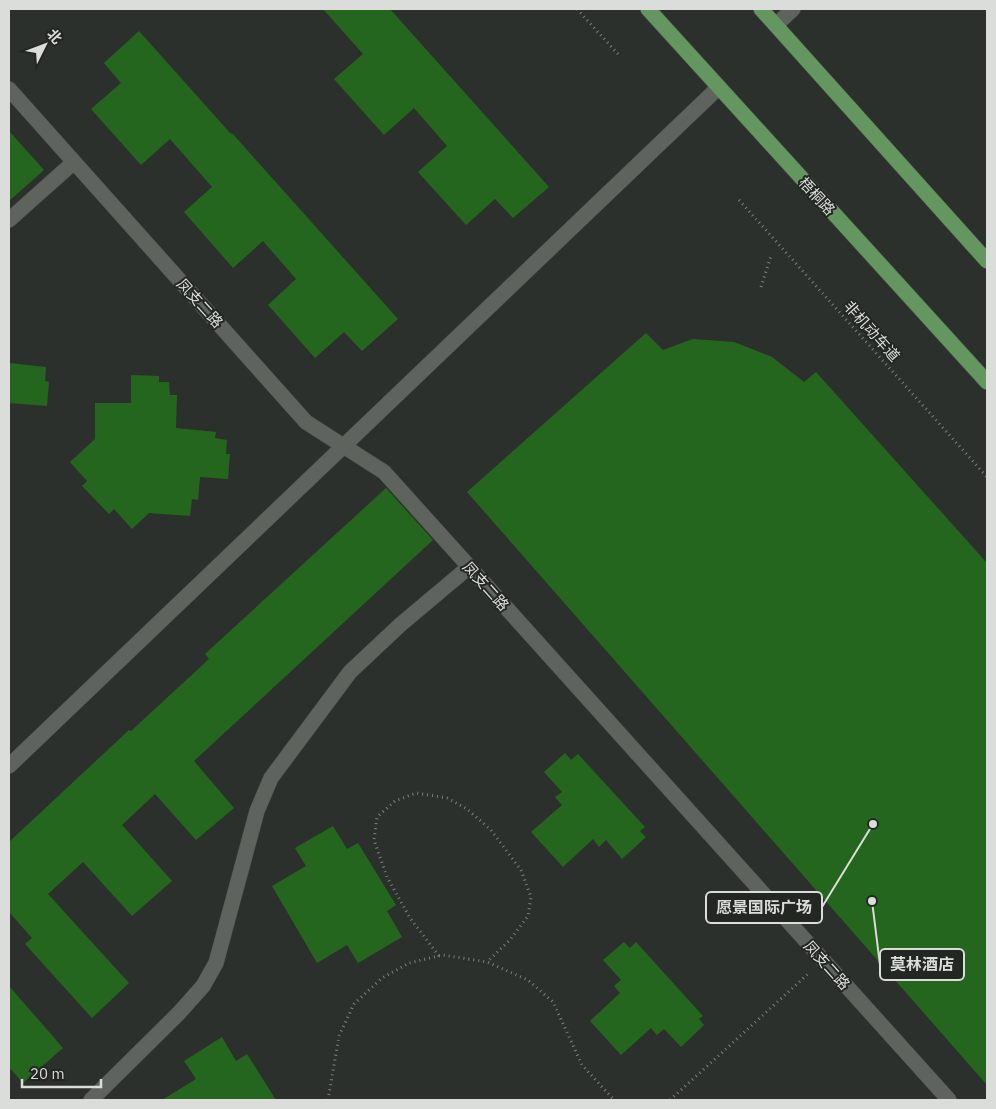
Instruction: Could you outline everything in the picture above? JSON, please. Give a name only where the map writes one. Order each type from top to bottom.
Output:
[{"type":"main road","name":"梧桐路","points":[[648,9],[782,159],[987,382]]},
{"type":"main road","points":[[761,9],[987,261]]},
{"type":"street","points":[[776,25],[793,9]]},
{"type":"street","points":[[9,766],[343,444],[719,87]]},
{"type":"street","name":"凤支二路","points":[[9,89],[306,422],[384,472],[948,1100]]},
{"type":"street","points":[[9,220],[74,162]]},
{"type":"street","points":[[91,1100],[179,1013],[203,986],[216,963],[257,811],[271,778],[350,672],[400,624],[469,567]]},
{"type":"path","points":[[577,9],[618,54]]},
{"type":"path","name":"非机动车道","points":[[739,200],[987,477]]},
{"type":"path","points":[[761,287],[771,256]]},
{"type":"path","points":[[438,956],[410,918],[387,876],[374,840],[377,817],[395,801],[416,793],[448,798],[467,809],[490,830],[521,870],[531,897],[528,916],[510,940],[487,962]]},
{"type":"path","points":[[328,1100],[339,1036],[354,1004],[382,978],[409,963],[443,955],[487,962],[528,980],[553,1002],[582,1065],[614,1100]]},
{"type":"path","points":[[670,1100],[822,960]]},
{"type":"building","points":[[323,9],[390,9],[549,187],[513,218],[495,199],[466,225],[418,172],[447,146],[414,108],[384,135],[334,79],[363,54]]},
{"type":"building","points":[[139,31],[398,319],[362,351],[344,332],[315,358],[268,305],[296,279],[263,241],[233,268],[184,212],[212,187],[170,139],[141,165],[91,109],[121,83],[104,63]]},
{"type":"building","points":[[9,131],[44,170],[9,201]]},
{"type":"building","points":[[646,333],[663,350],[693,339],[734,342],[772,357],[804,382],[816,372],[987,563],[987,1085],[467,492]]},
{"type":"building","points":[[9,363],[46,367],[45,381],[49,382],[47,406],[9,403]]},
{"type":"building","points":[[131,375],[159,376],[159,382],[169,382],[170,395],[177,395],[176,428],[216,432],[215,438],[227,440],[226,454],[230,454],[228,479],[200,477],[198,500],[192,499],[190,516],[149,513],[132,529],[114,509],[109,514],[82,486],[87,481],[70,462],[95,439],[95,403],[131,403]]},
{"type":"building","points":[[386,488],[433,540],[194,761],[234,808],[196,840],[155,794],[122,825],[172,881],[132,916],[83,862],[48,894],[129,983],[92,1018],[25,944],[32,938],[9,912],[9,842],[129,730],[131,731],[209,659],[205,654]]},
{"type":"building","points":[[565,753],[571,760],[578,754],[645,827],[640,831],[646,837],[622,859],[606,840],[599,847],[593,839],[563,867],[531,832],[562,805],[555,797],[562,792],[544,772]]},
{"type":"building","points":[[333,826],[347,849],[358,843],[396,905],[387,911],[402,937],[358,963],[347,945],[317,963],[272,886],[306,866],[295,848]]},
{"type":"building","points":[[624,942],[630,948],[636,942],[703,1016],[699,1019],[704,1025],[681,1047],[664,1029],[657,1035],[651,1028],[621,1055],[590,1021],[620,993],[614,986],[621,980],[603,960]]},
{"type":"building","points":[[9,986],[63,1048],[23,1083],[9,1067]]},
{"type":"building","points":[[222,1037],[236,1061],[247,1054],[276,1100],[162,1100],[196,1079],[184,1061]]},
{"type":"place","name":"愿景国际广场","points":[[873,824]]},
{"type":"place","name":"莫林酒店","points":[[872,901]]}]
